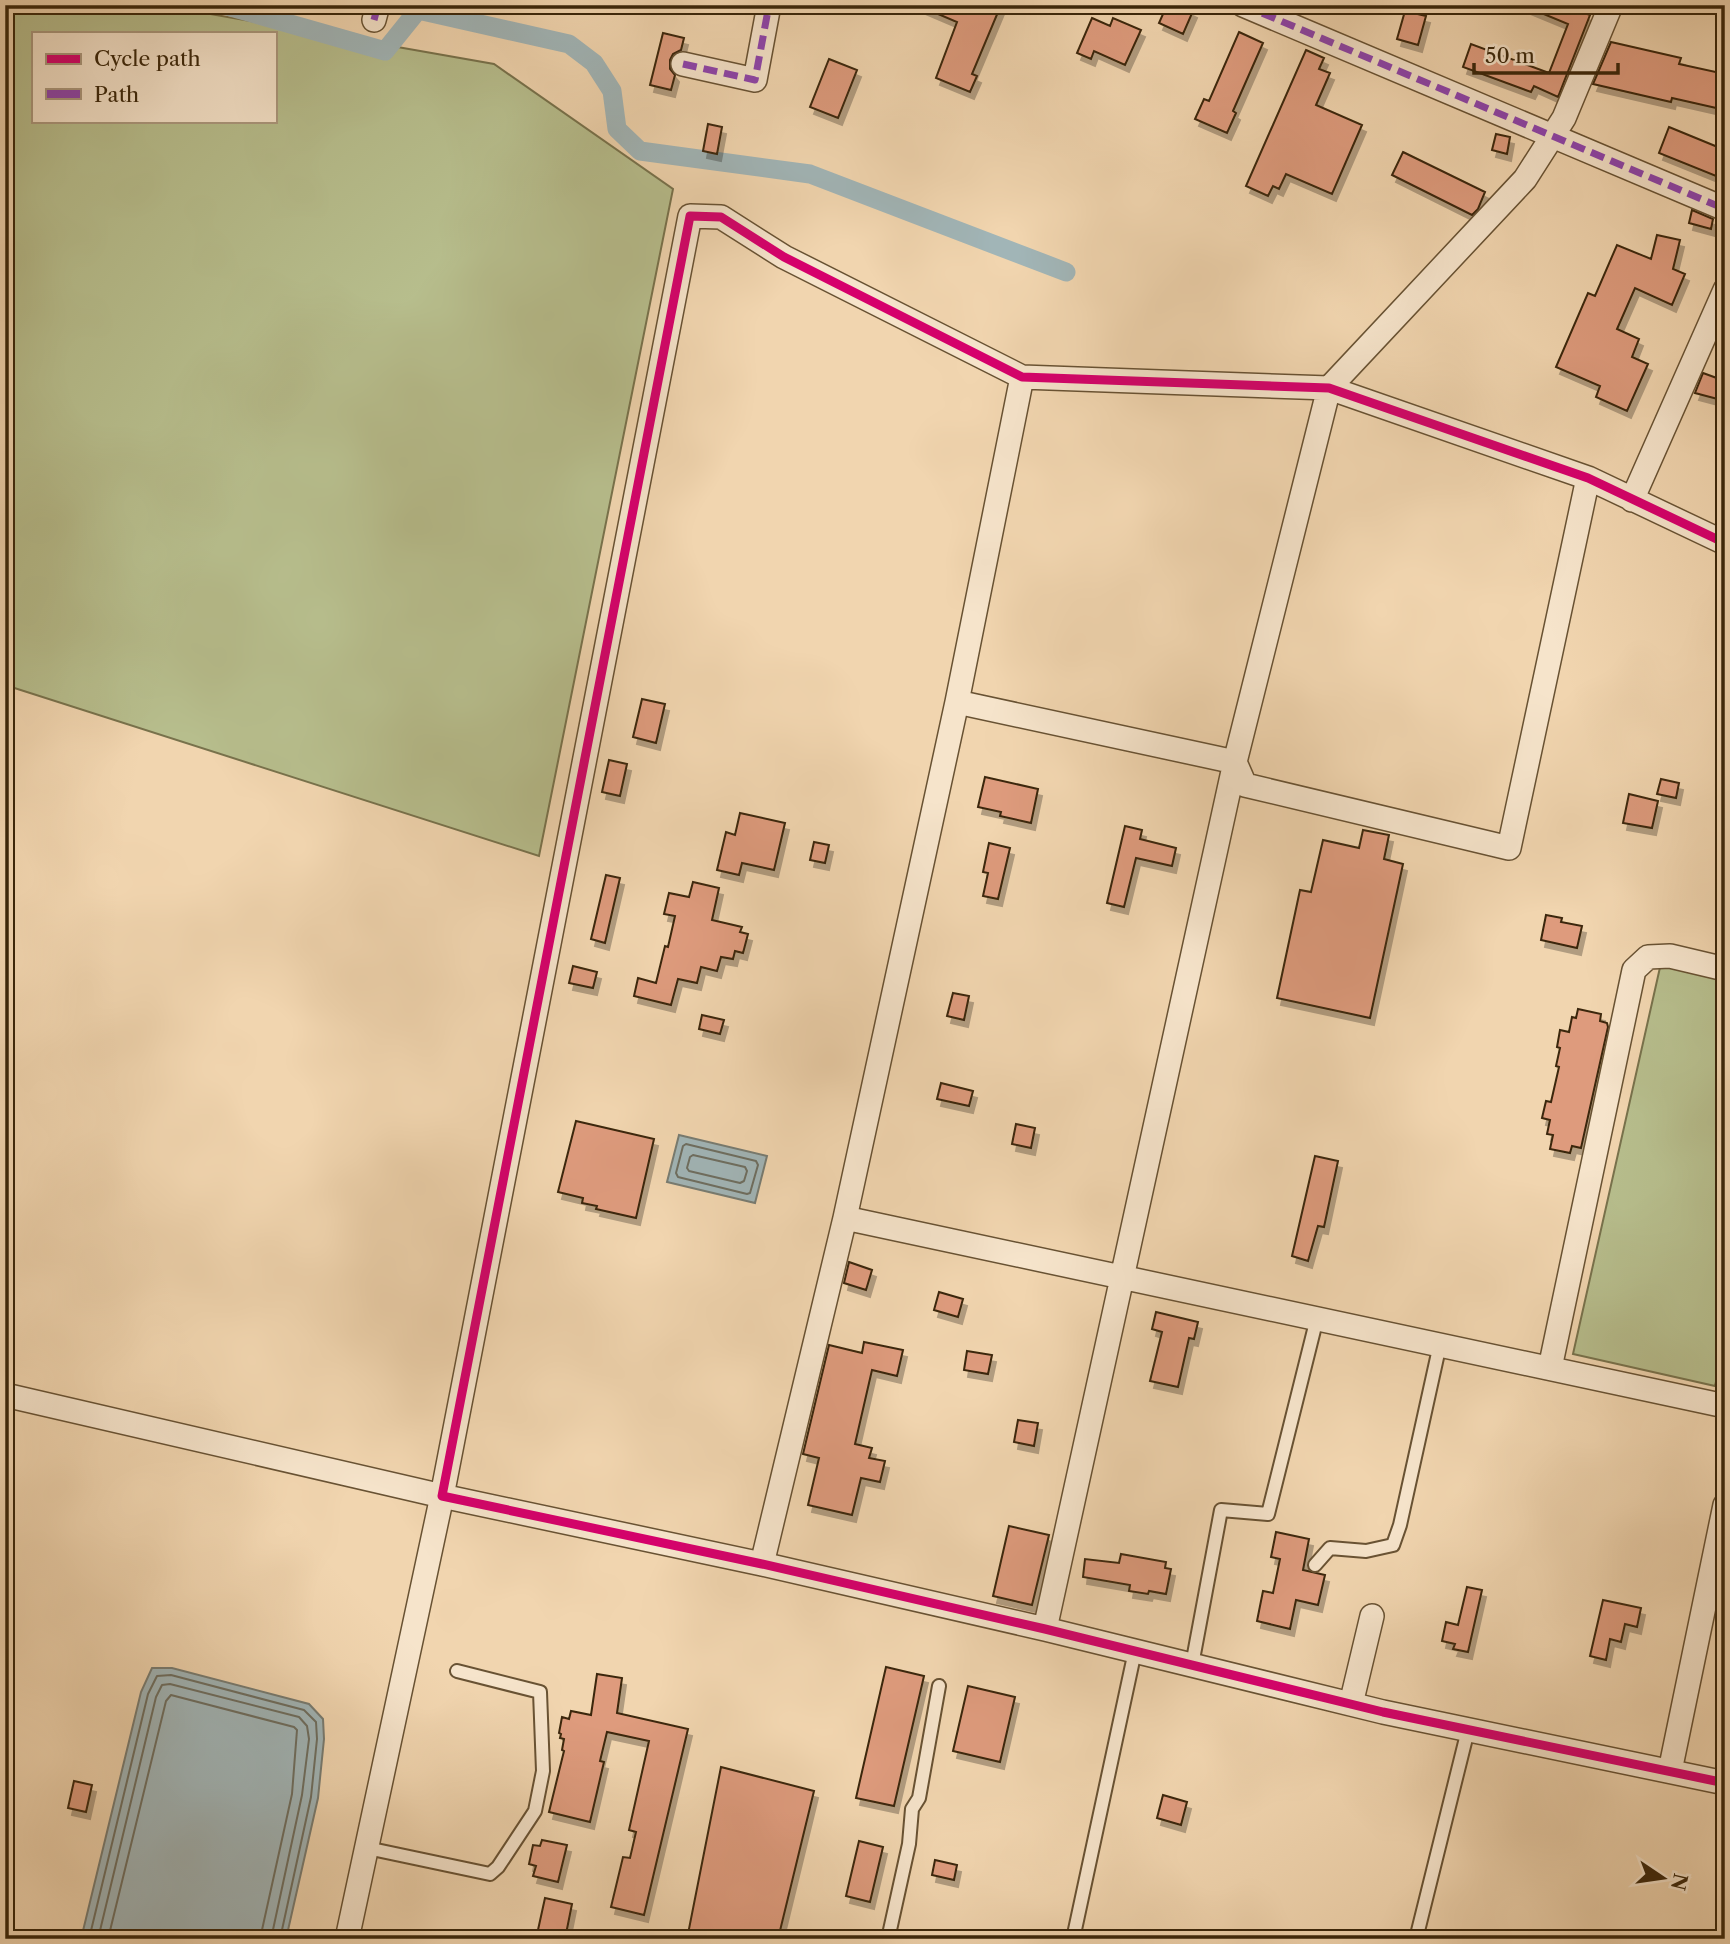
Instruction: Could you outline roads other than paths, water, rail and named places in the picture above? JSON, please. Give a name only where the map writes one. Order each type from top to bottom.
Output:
[{"type":"street","points":[[683,64],[755,80],[769,5]]},
{"type":"street","points":[[1243,5],[1725,209]]},
{"type":"street","points":[[1045,1629],[1235,762],[1329,388],[1525,179],[1564,118],[1611,5]]},
{"type":"street","points":[[347,1939],[442,1496],[690,216],[721,217],[784,257],[1022,377],[1329,388],[1588,478],[1725,543]]},
{"type":"street","points":[[1633,500],[1725,290]]},
{"type":"street","points":[[762,1564],[845,1218],[957,702],[1022,377]]},
{"type":"street","points":[[1235,762],[1245,785],[1509,848],[1588,478]]},
{"type":"street","points":[[957,702],[1235,762]]},
{"type":"street","points":[[1550,1368],[1634,970],[1648,957],[1670,956],[1725,969]]},
{"type":"street","points":[[845,1218],[1725,1406]]},
{"type":"street","points":[[5,1395],[442,1496],[762,1564],[1045,1629],[1350,1704],[1725,1783]]},
{"type":"street","points":[[1670,1771],[1725,1505]]},
{"type":"street","points":[[1350,1704],[1373,1616]]},
{"type":"lane","points":[[1192,1665],[1221,1510],[1268,1514],[1317,1318]]},
{"type":"lane","points":[[1315,1565],[1330,1548],[1366,1551],[1393,1545],[1400,1525],[1440,1344]]},
{"type":"lane","points":[[1073,1939],[1135,1651]]},
{"type":"lane","points":[[367,1848],[490,1874],[498,1867],[535,1811],[543,1771],[540,1692],[457,1671]]},
{"type":"lane","points":[[888,1939],[909,1843],[912,1809],[919,1798],[939,1686]]},
{"type":"lane","points":[[1416,1939],[1468,1730]]},
{"type":"water","points":[[679,1135],[767,1156],[755,1203],[667,1182]]},
{"type":"water","points":[[152,1668],[172,1668],[309,1704],[323,1719],[324,1739],[318,1798],[286,1939],[81,1939],[141,1692]]},
{"type":"waterway","points":[[224,5],[385,51],[418,10],[569,44],[594,63],[612,91],[617,129],[640,151],[810,174],[1066,272]]}]
